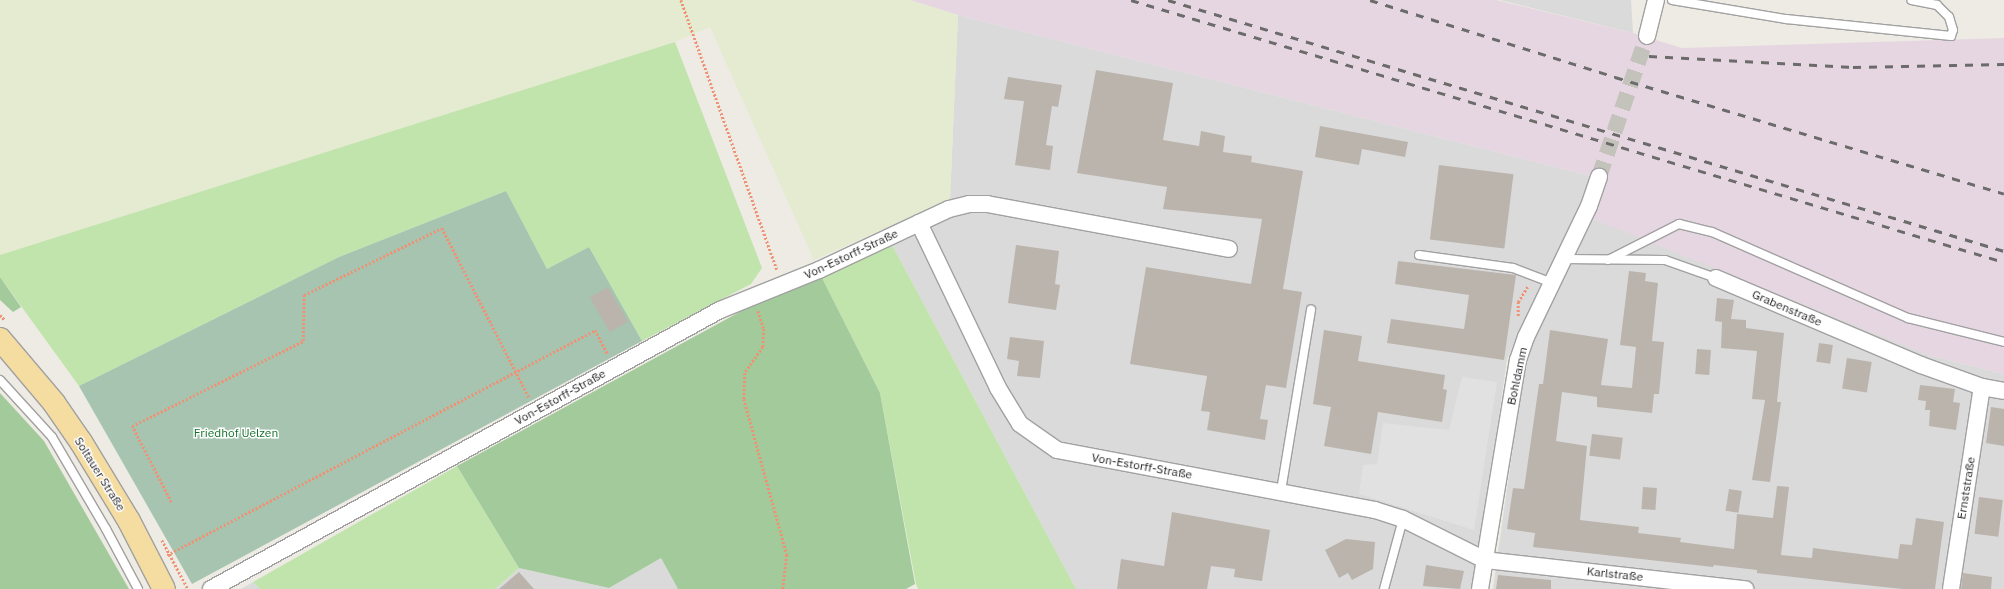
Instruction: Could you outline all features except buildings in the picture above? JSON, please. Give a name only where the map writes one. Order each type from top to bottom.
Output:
[{"type":"main road","name":"Soltauer Straße","points":[[0,339],[24,366],[85,448],[164,589]]},
{"type":"street","points":[[1647,36],[1656,0]]},
{"type":"street","name":"Bohldamm","points":[[1480,589],[1518,360],[1526,337],[1589,206],[1599,177]]},
{"type":"street","name":"Von-Estorff-Straße","points":[[211,589],[230,585],[536,410],[720,310],[782,284],[949,209],[969,204],[987,204],[1229,249]]},
{"type":"street","name":"Von-Estorff-Straße","points":[[919,223],[998,388],[1020,424],[1057,450],[1344,502],[1403,519],[1485,560]]},
{"type":"street","name":"Grabenstraße","points":[[1716,278],[1921,365],[1982,387],[2004,391]]},
{"type":"street","name":"Ernststraße","points":[[1951,589],[1982,387]]},
{"type":"street","name":"Karlstraße","points":[[1485,560],[1745,589]]},
{"type":"lane","points":[[1672,0],[1786,19],[1951,36],[1953,30],[1949,17],[1937,5],[1911,0]]},
{"type":"lane","points":[[1608,260],[1678,224],[1712,232],[1908,318],[2004,342]]},
{"type":"lane","points":[[1419,255],[1513,268],[1552,283]]},
{"type":"lane","name":"Grabenstraße","points":[[1564,259],[1665,260],[1716,278]]},
{"type":"lane","points":[[1281,491],[1311,309]]},
{"type":"lane","points":[[0,380],[52,437],[106,529],[138,589]]},
{"type":"lane","points":[[1384,589],[1403,519]]},
{"type":"path","points":[[681,0],[782,284]]},
{"type":"path","points":[[171,502],[132,426],[303,342],[304,295],[442,228],[536,410]]},
{"type":"path","points":[[753,295],[764,329],[763,348],[745,373],[744,399],[787,555],[783,589]]},
{"type":"path","points":[[150,562],[170,554],[594,330],[615,367]]},
{"type":"shaded area","points":[[910,0],[1496,0],[1633,33],[1682,48],[2004,38],[2004,374],[1928,355],[1591,218],[1607,183],[1591,176],[958,15]]},
{"type":"shaded area","points":[[1500,0],[1631,0],[1633,33]]},
{"type":"shaded area","points":[[958,15],[1591,176],[1575,218],[1507,359],[1475,589],[1076,589],[883,228],[950,199]]},
{"type":"shaded area","points":[[1591,218],[1707,261],[1928,355],[2004,374],[2004,589],[1493,589],[1526,354]]},
{"type":"shaded area","points":[[1462,377],[1497,382],[1474,530],[1359,494],[1363,465],[1377,464],[1383,423],[1449,430]]},
{"type":"shaded area","points":[[661,558],[678,589],[495,589],[519,568],[609,588]]},
{"type":"shaded area","points":[[253,582],[260,589],[241,589]]},
{"type":"green space","points":[[0,0],[910,0],[958,15],[950,199],[814,260],[710,27],[675,42],[0,255]]},
{"type":"green space","points":[[675,42],[762,268],[751,284],[642,341],[589,247],[547,269],[506,191],[339,257],[79,386],[0,277],[0,255]]},
{"type":"green space","name":"Friedhof Uelzen","points":[[506,191],[547,269],[589,247],[642,341],[192,584],[79,386],[339,257]]},
{"type":"green space","points":[[891,243],[1076,589],[918,589],[880,393],[821,276]]},
{"type":"green space","points":[[821,276],[880,393],[915,584],[906,589],[678,589],[661,558],[609,588],[519,568],[457,466],[747,308]]},
{"type":"green space","points":[[0,277],[21,307],[13,312],[0,300]]},
{"type":"green space","points":[[0,393],[44,441],[129,589],[0,589]]},
{"type":"green space","points":[[457,466],[519,568],[495,589],[260,589],[253,582]]},
{"type":"tunnel","points":[[1599,177],[1647,36]]},
{"type":"railway","points":[[1131,0],[2004,262]]},
{"type":"railway","points":[[1168,0],[2004,251]]},
{"type":"railway","points":[[1370,0],[1615,77],[2004,194]]},
{"type":"railway","points":[[1649,56],[1853,67],[2004,64]]}]
